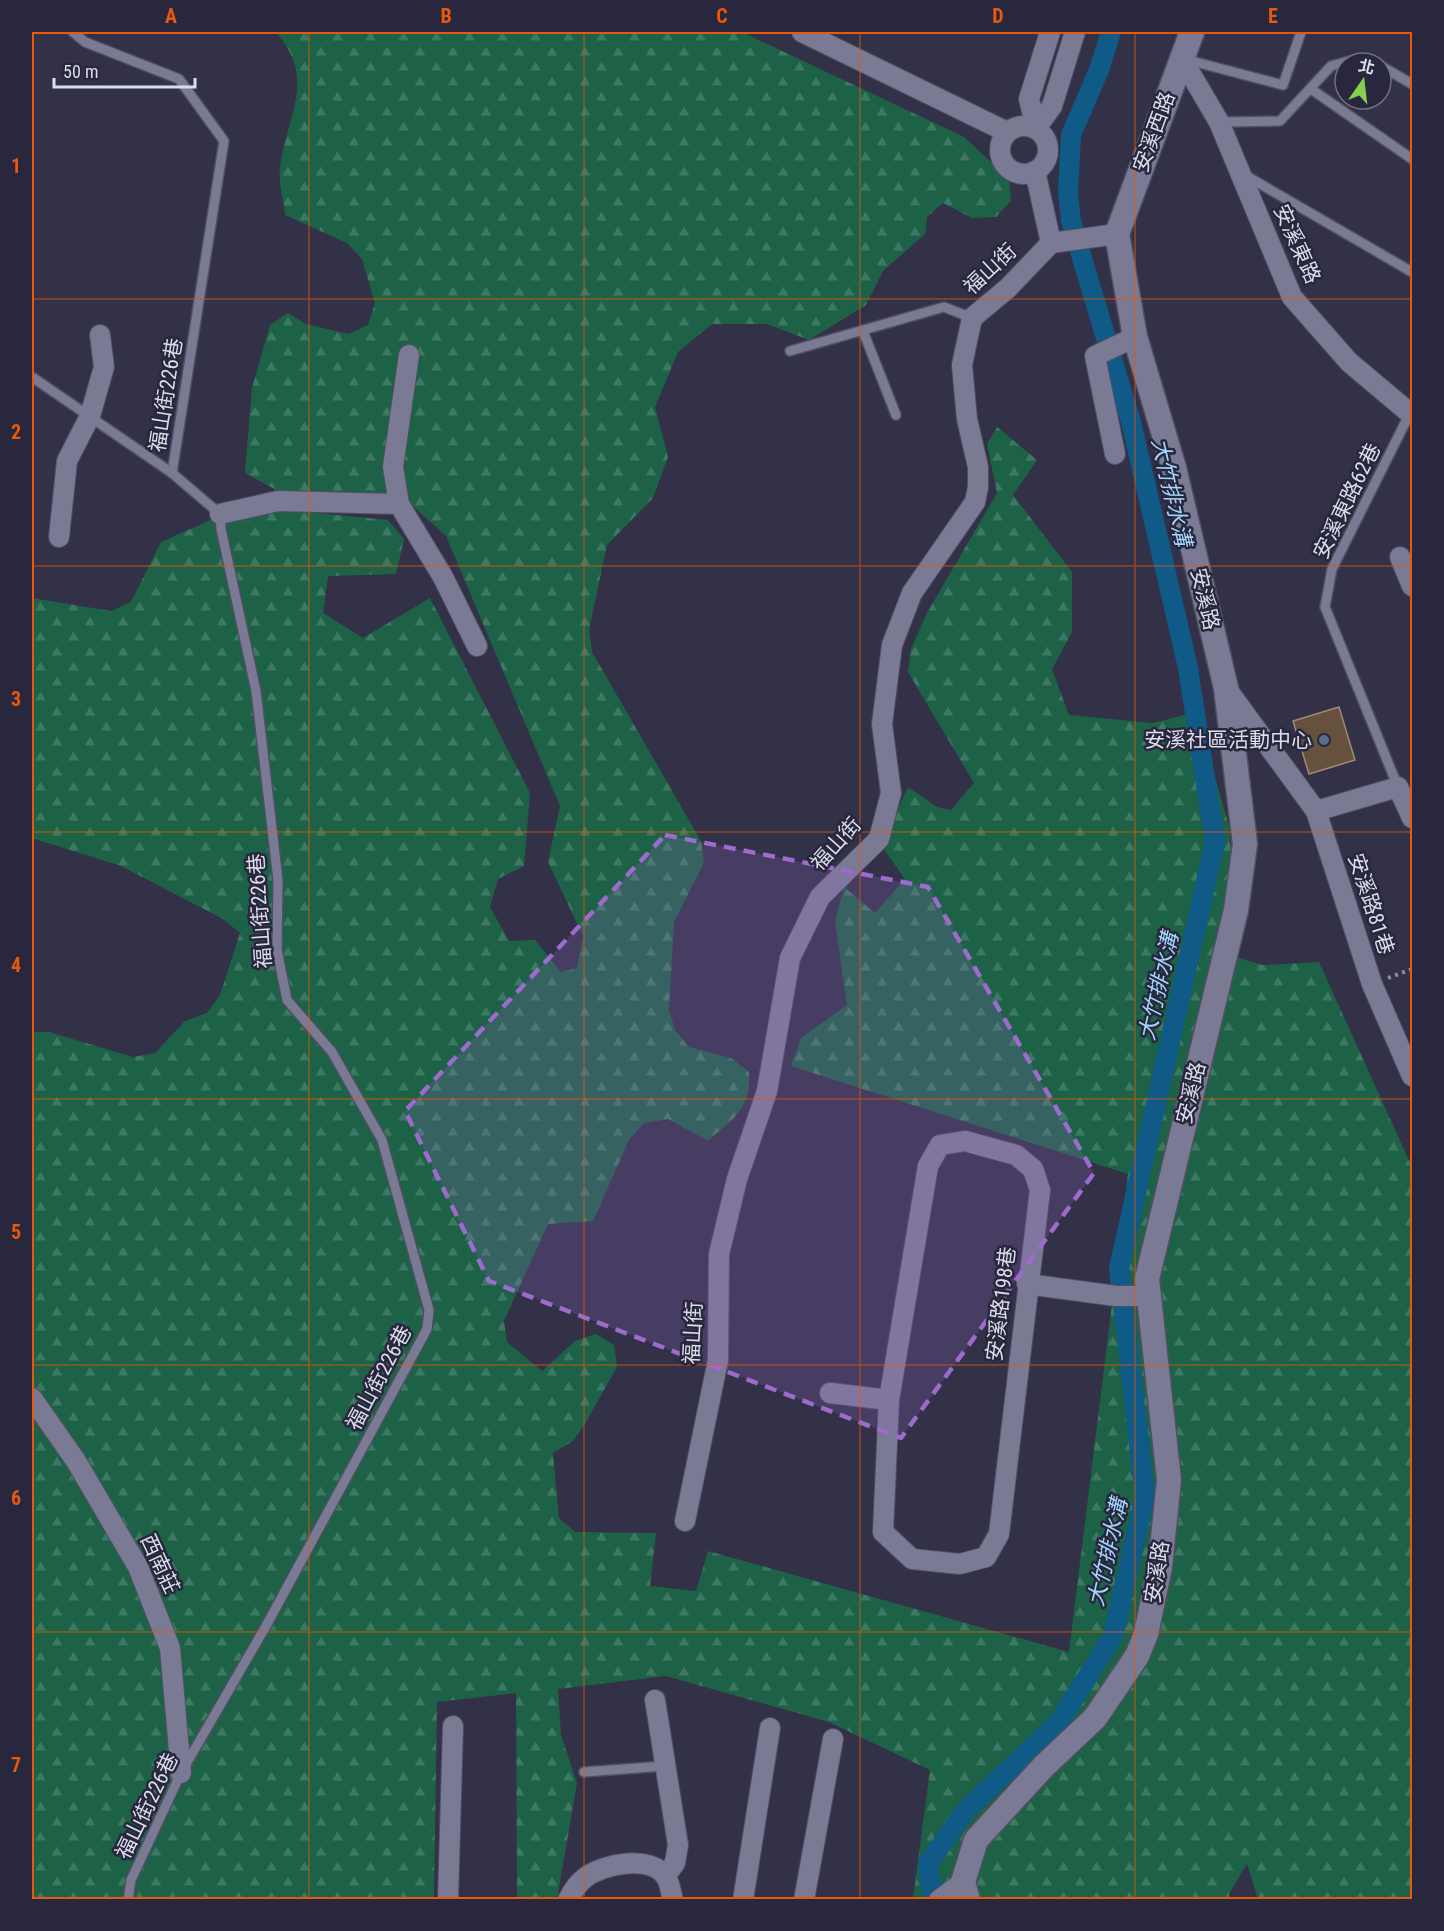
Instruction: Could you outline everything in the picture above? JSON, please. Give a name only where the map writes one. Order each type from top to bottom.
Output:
[{"type":"street","points":[[802,32],[1007,132]]},
{"type":"street","points":[[1036,128],[1029,99],[1050,32]]},
{"type":"street","points":[[1036,128],[1052,106],[1075,32]]},
{"type":"street","name":"安溪西路","points":[[1117,234],[1192,32]]},
{"type":"street","name":"安溪東路","points":[[1182,58],[1219,122],[1292,297],[1349,362],[1412,414]]},
{"type":"street","points":[[1021,126],[1036,128],[1042,133],[1049,149],[1044,165],[1035,171],[1020,174],[1005,165],[1000,148],[1007,132],[1021,126]]},
{"type":"street","points":[[1035,171],[1051,243],[1117,234]]},
{"type":"street","name":"安溪路","points":[[965,1891],[976,1840],[1044,1766],[1095,1719],[1137,1656],[1146,1634],[1160,1567],[1168,1480],[1143,1297],[1221,978],[1236,910],[1245,844],[1226,688],[1174,468],[1131,340],[1117,234]]},
{"type":"street","name":"福山街","points":[[685,1521],[718,1360],[719,1254],[737,1179],[767,1091],[790,958],[820,897],[879,839],[891,793],[882,724],[892,645],[912,593],[975,502],[977,495],[978,467],[967,419],[962,365],[972,318],[1008,288],[1051,243]]},
{"type":"street","points":[[59,537],[67,460],[90,416],[104,366],[100,335]]},
{"type":"street","points":[[1115,454],[1095,356],[1131,340]]},
{"type":"street","points":[[409,355],[393,467],[399,504],[442,577],[477,646]]},
{"type":"street","points":[[220,514],[278,501],[399,504]]},
{"type":"street","points":[[1400,557],[1413,586]]},
{"type":"street","name":"安溪路81巷","points":[[1226,688],[1316,811],[1371,984],[1413,1076]]},
{"type":"street","points":[[1316,811],[1405,784],[1413,818]]},
{"type":"street","name":"安溪路198巷","points":[[965,1141],[1016,1155],[1033,1169],[1040,1190],[999,1534],[986,1557],[960,1564],[912,1559],[883,1532],[890,1400],[928,1166],[940,1145],[965,1141]]},
{"type":"street","points":[[1027,1284],[1116,1296],[1143,1297]]},
{"type":"street","points":[[830,1393],[890,1400]]},
{"type":"street","name":"西南莊","points":[[32,1398],[76,1461],[138,1567],[146,1587],[170,1648],[181,1773]]},
{"type":"street","points":[[655,1700],[678,1845],[675,1863],[666,1875]]},
{"type":"street","points":[[448,1899],[453,1726]]},
{"type":"street","points":[[743,1899],[770,1728]]},
{"type":"street","points":[[804,1899],[833,1739]]},
{"type":"street","points":[[568,1899],[586,1877],[608,1867],[632,1863],[651,1866],[666,1875],[673,1899]]},
{"type":"street","points":[[939,1899],[965,1891]]},
{"type":"lane","name":"福山街226巷","points":[[73,32],[85,42],[179,79],[224,141],[172,473],[220,514],[221,530],[256,691],[278,880],[277,950],[287,1000],[332,1052],[382,1140],[429,1310],[426,1329],[266,1626],[181,1773],[131,1880],[128,1899]]},
{"type":"lane","points":[[1182,58],[1283,85],[1301,32]]},
{"type":"lane","points":[[1219,122],[1280,121],[1333,66]]},
{"type":"lane","points":[[1393,73],[1413,84]]},
{"type":"lane","points":[[1311,89],[1413,159]]},
{"type":"lane","points":[[1239,171],[1413,272]]},
{"type":"lane","points":[[790,351],[944,307],[972,318]]},
{"type":"lane","points":[[863,331],[897,415]]},
{"type":"lane","points":[[32,377],[172,473]]},
{"type":"lane","name":"安溪東路62巷","points":[[1405,784],[1324,607],[1332,568],[1412,414]]},
{"type":"lane","points":[[584,1772],[665,1766]]},
{"type":"path","points":[[1371,984],[1413,969]]},
{"type":"highlighted area","points":[[665,835],[928,887],[1094,1173],[901,1438],[489,1281],[405,1111]]},
{"type":"green space","points":[[276,32],[742,32],[964,137],[1009,179],[1011,201],[996,217],[972,218],[943,203],[927,217],[925,234],[883,271],[866,305],[809,340],[767,324],[712,324],[678,352],[655,407],[668,457],[653,498],[607,545],[589,630],[592,652],[701,841],[704,863],[674,922],[669,1010],[675,1030],[689,1047],[731,1058],[749,1072],[749,1085],[744,1104],[739,1112],[708,1141],[668,1119],[644,1123],[629,1140],[593,1221],[548,1224],[504,1321],[507,1342],[542,1371],[575,1341],[596,1334],[614,1345],[617,1367],[585,1424],[573,1441],[553,1453],[559,1518],[575,1532],[656,1533],[650,1586],[696,1591],[708,1551],[1069,1652],[1128,1174],[791,1066],[801,1038],[847,1005],[835,922],[844,887],[875,913],[905,879],[881,845],[908,787],[937,807],[951,810],[974,783],[908,672],[911,649],[927,613],[997,493],[987,444],[997,427],[1037,460],[1013,495],[1072,572],[1072,632],[1052,669],[1069,715],[1153,723],[1196,712],[1229,826],[1234,891],[1229,955],[1263,965],[1319,962],[1412,1167],[1412,1899],[1258,1899],[1247,1864],[1229,1894],[1230,1899],[913,1899],[930,1770],[829,1722],[666,1676],[558,1689],[561,1735],[577,1783],[557,1899],[517,1899],[516,1693],[437,1702],[434,1899],[32,1899],[32,1032],[49,1032],[133,1057],[155,1053],[185,1021],[207,1013],[220,995],[240,933],[223,919],[121,866],[35,839],[32,845],[32,598],[111,611],[131,602],[161,542],[222,515],[266,508],[388,520],[404,539],[396,574],[328,576],[323,613],[363,638],[430,598],[530,793],[524,866],[498,879],[490,907],[509,941],[535,940],[561,972],[577,968],[583,936],[548,862],[560,806],[446,536],[402,496],[280,492],[245,473],[252,388],[270,325],[288,313],[306,324],[348,334],[368,325],[375,303],[362,259],[347,243],[285,215],[280,169],[296,99],[297,83],[295,66]]},
{"type":"building","name":"安溪社區活動中心","points":[[1339,707],[1355,760],[1309,774],[1293,721]]},
{"type":"waterway","name":"大竹排水溝","points":[[933,1900],[928,1864],[965,1811],[1059,1722],[1113,1636],[1145,1496],[1119,1268],[1215,842],[1188,668],[1131,422],[1071,221],[1068,192],[1071,135],[1099,70],[1111,32]]},
{"type":"place","name":"安溪社區活動中心","points":[[1324,740]]}]
